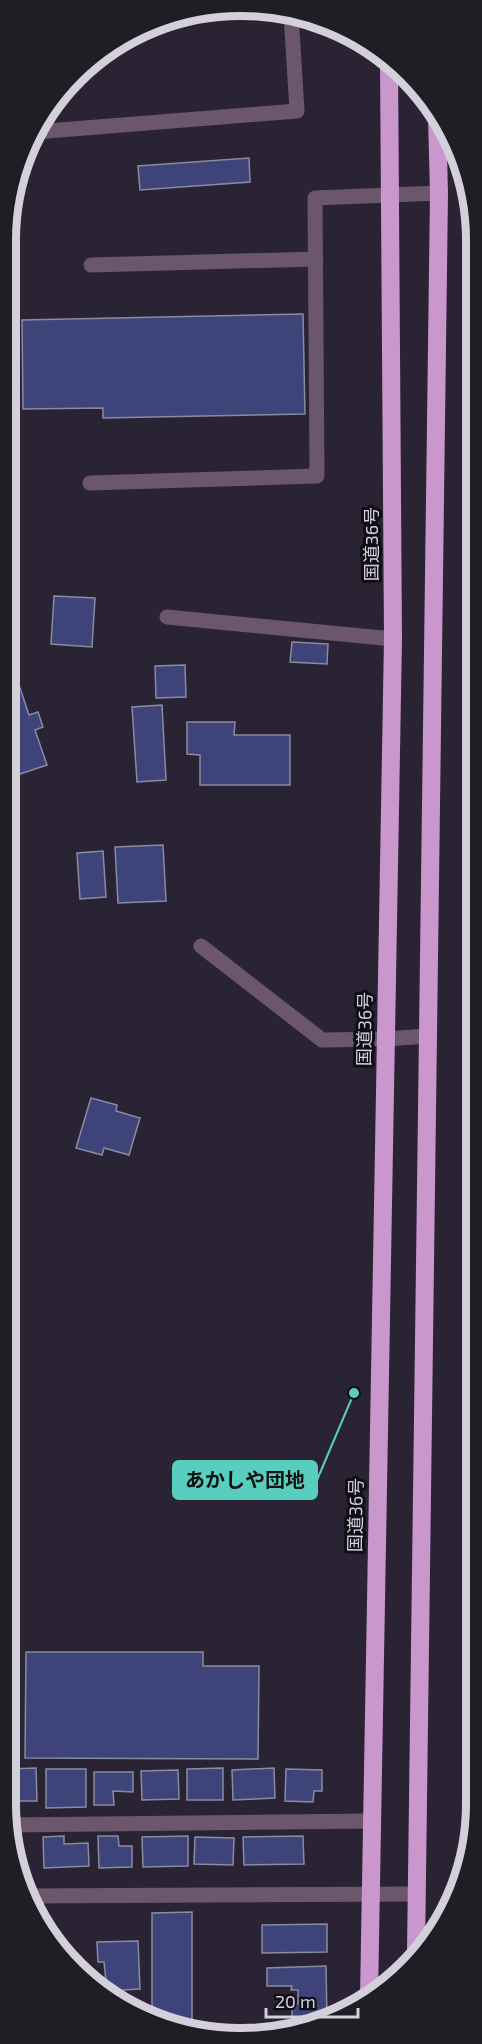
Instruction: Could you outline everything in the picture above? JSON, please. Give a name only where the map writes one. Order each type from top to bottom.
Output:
[{"type":"highway","name":"国道36号","points":[[369,1988],[393,639],[389,72]]},
{"type":"highway","points":[[416,1943],[439,193],[437,134]]},
{"type":"street","points":[[46,131],[297,111],[292,22]]},
{"type":"street","points":[[90,483],[317,476],[315,198],[439,193]]},
{"type":"street","points":[[91,265],[316,259]]},
{"type":"street","points":[[167,616],[393,639]]},
{"type":"street","points":[[201,946],[322,1040],[427,1036]]},
{"type":"street","points":[[17,1825],[371,1821]]},
{"type":"street","points":[[37,1896],[417,1894]]},
{"type":"building","points":[[249,158],[250,182],[140,190],[138,166]]},
{"type":"building","points":[[303,314],[305,414],[103,418],[103,408],[23,409],[22,320]]},
{"type":"building","points":[[54,596],[95,598],[92,647],[51,644]]},
{"type":"building","points":[[292,642],[328,644],[327,664],[290,662]]},
{"type":"building","points":[[185,665],[186,697],[156,698],[155,666]]},
{"type":"building","points":[[16,676],[29,715],[38,712],[43,727],[35,730],[47,765],[16,775]]},
{"type":"building","points":[[162,705],[166,780],[137,782],[132,707]]},
{"type":"building","points":[[187,722],[235,722],[234,735],[290,735],[290,785],[200,785],[200,755],[187,754]]},
{"type":"building","points":[[163,845],[166,901],[118,903],[115,847]]},
{"type":"building","points":[[103,851],[106,897],[80,899],[77,853]]},
{"type":"building","points":[[91,1098],[117,1105],[116,1111],[140,1118],[129,1155],[104,1148],[102,1155],[76,1148]]},
{"type":"building","points":[[26,1652],[203,1652],[203,1666],[259,1666],[258,1759],[25,1758]]},
{"type":"building","points":[[36,1768],[37,1801],[16,1801],[16,1769]]},
{"type":"building","points":[[223,1768],[223,1800],[187,1800],[187,1769]]},
{"type":"building","points":[[274,1768],[275,1798],[233,1800],[232,1770]]},
{"type":"building","points":[[46,1769],[86,1769],[86,1807],[46,1808]]},
{"type":"building","points":[[286,1769],[322,1770],[322,1791],[314,1791],[313,1802],[285,1801]]},
{"type":"building","points":[[178,1770],[179,1799],[142,1800],[141,1771]]},
{"type":"building","points":[[94,1772],[133,1772],[133,1792],[113,1791],[114,1805],[94,1805]]},
{"type":"building","points":[[64,1836],[64,1844],[88,1843],[89,1866],[44,1868],[43,1837]]},
{"type":"building","points":[[98,1836],[118,1836],[119,1846],[132,1846],[132,1867],[99,1868]]},
{"type":"building","points":[[188,1836],[188,1866],[143,1867],[142,1837]]},
{"type":"building","points":[[303,1836],[304,1864],[244,1865],[243,1837]]},
{"type":"building","points":[[195,1837],[234,1838],[233,1865],[194,1864]]},
{"type":"building","points":[[192,1912],[192,2020],[183,2020],[152,2009],[152,1913]]},
{"type":"building","points":[[327,1924],[327,1952],[262,1953],[262,1925]]},
{"type":"building","points":[[138,1941],[140,1989],[117,1990],[106,1983],[104,1962],[98,1962],[97,1942]]},
{"type":"building","points":[[326,1966],[327,2010],[301,2020],[292,2020],[292,2004],[298,2004],[298,1990],[291,1990],[292,1986],[267,1986],[267,1968]]},
{"type":"place","name":"あかしや団地","points":[[354,1393]]}]
